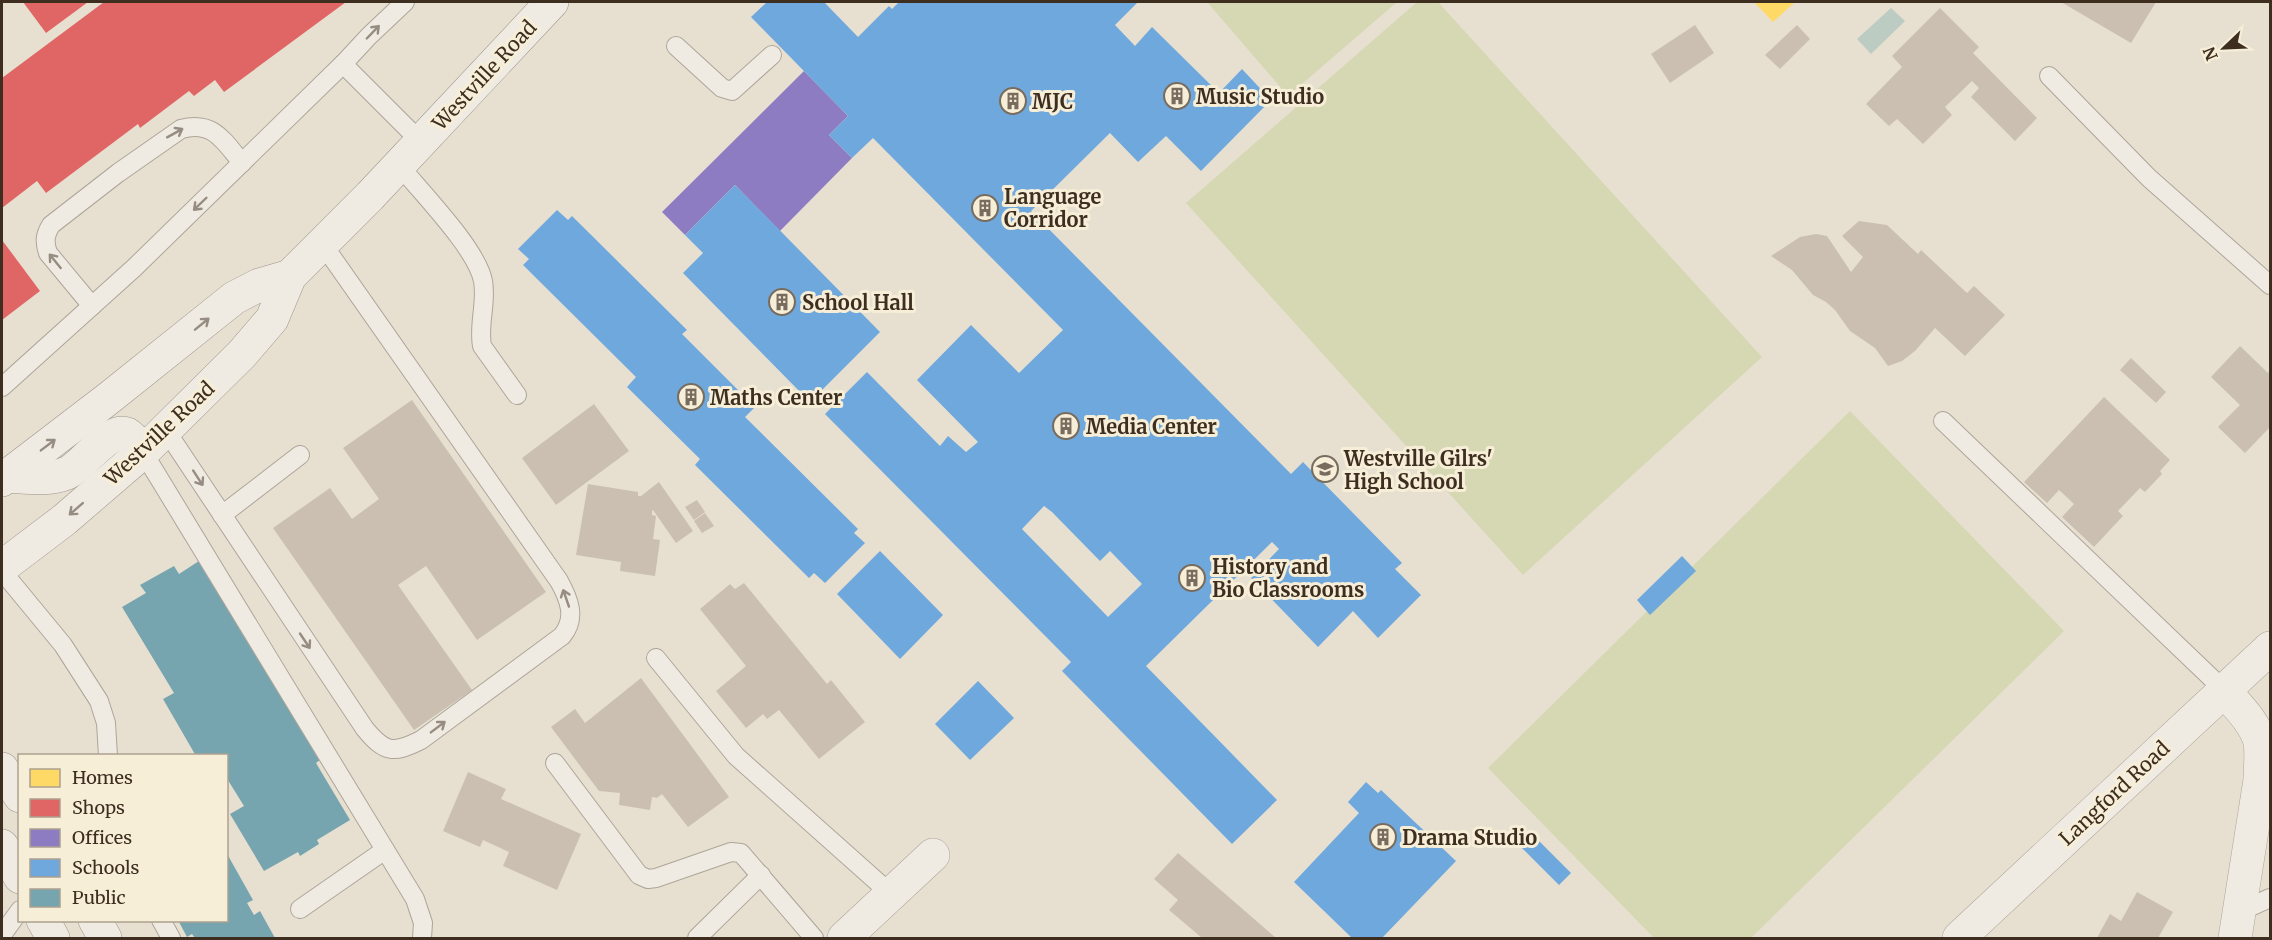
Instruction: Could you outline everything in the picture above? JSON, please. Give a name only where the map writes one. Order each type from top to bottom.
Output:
[{"type":"street","name":"Westville Road","points":[[2,569],[64,520],[143,452],[242,354],[272,319],[290,276],[410,154],[549,3]]},
{"type":"street","name":"Westville Road","points":[[4,478],[234,298],[259,285],[290,276]]},
{"type":"street","points":[[4,478],[51,478],[65,474],[73,470],[109,438],[120,433],[131,437],[143,452]]},
{"type":"street","name":"Langford Road","points":[[1959,939],[2271,648]]},
{"type":"street","points":[[2224,690],[2253,726],[2266,760],[2260,780],[2238,925]]},
{"type":"street","points":[[2,769],[18,792]]},
{"type":"street","points":[[2,846],[18,874]]},
{"type":"street","points":[[844,939],[933,855]]},
{"type":"street","points":[[44,922],[53,939]]},
{"type":"street","points":[[96,922],[105,939]]},
{"type":"lane","points":[[2,387],[134,268],[405,2]]},
{"type":"lane","points":[[676,45],[722,88],[732,91],[772,55]]},
{"type":"lane","points":[[343,64],[410,154],[474,258],[483,281],[480,336],[482,346],[517,395]]},
{"type":"lane","points":[[2049,76],[2149,178],[2271,285]]},
{"type":"lane","points":[[92,306],[48,253],[45,234],[51,225],[118,173],[181,129],[192,126],[203,127],[215,132],[242,163]]},
{"type":"lane","points":[[165,429],[365,729],[385,748],[395,750],[421,740],[562,636],[568,629],[572,618],[569,603],[559,581],[322,243]]},
{"type":"lane","points":[[1943,421],[2224,690]]},
{"type":"lane","points":[[143,452],[419,909],[423,923],[422,939]]},
{"type":"lane","points":[[222,515],[300,455]]},
{"type":"lane","points":[[2,569],[63,645],[99,701],[106,723],[108,754]]},
{"type":"lane","points":[[656,658],[736,756],[891,894]]},
{"type":"lane","points":[[555,764],[639,875],[648,879],[656,879],[731,852],[741,854],[814,939]]},
{"type":"lane","points":[[300,909],[385,850]]},
{"type":"lane","points":[[697,939],[761,875]]},
{"type":"lane","points":[[2238,925],[2271,898]]},
{"type":"lane","points":[[2,934],[18,913]]},
{"type":"lane","points":[[162,922],[171,939]]},
{"type":"green space","points":[[1207,2],[1397,2],[1288,96]]},
{"type":"green space","points":[[1417,2],[1438,2],[1762,357],[1523,575],[1186,203]]},
{"type":"green space","points":[[1850,411],[2064,631],[1751,938],[1654,938],[1488,768]]},
{"type":"shaded area","points":[[1891,8],[1905,21],[1871,54],[1857,39]]},
{"type":"building: Homes","points":[[1754,2],[1795,2],[1773,22]]},
{"type":"building: Shops","points":[[23,2],[88,2],[46,33]]},
{"type":"building: Shops","points":[[104,2],[346,2],[224,92],[215,80],[194,96],[189,91],[140,128],[138,124],[46,193],[37,181],[2,208],[2,78]]},
{"type":"building: Shops","points":[[2,240],[40,291],[2,320]]},
{"type":"building: Offices","points":[[804,71],[848,116],[829,135],[852,158],[780,231],[735,185],[685,235],[662,212]]},
{"type":"building: Schools","points":[[767,2],[824,2],[858,37],[889,6],[892,9],[899,2],[1138,2],[1115,25],[1135,46],[1152,27],[1219,93],[1242,69],[1271,100],[1201,171],[1166,136],[1138,162],[1110,133],[1031,211],[1291,474],[1303,462],[1402,563],[1395,569],[1421,595],[1378,638],[1353,611],[1318,647],[1251,578],[1279,549],[1272,542],[1146,666],[1277,800],[1232,844],[1062,671],[1071,662],[825,414],[867,372],[940,446],[948,436],[966,452],[978,442],[917,380],[971,325],[1019,373],[1063,330],[873,138],[852,158],[829,135],[848,116],[751,17]],"holes":[[[1044,506],[1100,561],[1110,551],[1142,584],[1108,617],[1022,529]]]},
{"type":"building: Schools","name":"School Hall","points":[[735,185],[880,332],[810,402],[683,273],[703,253],[685,235]]},
{"type":"building: Schools","name":"Maths Center","points":[[557,210],[568,220],[572,216],[687,330],[682,334],[755,407],[745,417],[858,529],[854,533],[865,543],[825,583],[814,573],[809,578],[695,465],[700,459],[627,387],[636,377],[523,265],[529,259],[518,249]]},
{"type":"building: Schools","points":[[880,551],[943,615],[900,659],[837,594]]},
{"type":"building: Schools","points":[[1682,556],[1696,571],[1650,615],[1637,600]]},
{"type":"building: Schools","points":[[978,681],[1014,718],[970,760],[935,724]]},
{"type":"building: Schools","name":"Drama Studio","points":[[1366,782],[1378,793],[1381,790],[1456,861],[1382,938],[1352,938],[1294,882],[1359,813],[1348,802]]},
{"type":"building: Schools","points":[[1534,836],[1571,873],[1559,885],[1522,848]]},
{"type":"building: Public","points":[[202,559],[321,759],[316,763],[350,820],[317,840],[319,844],[300,856],[298,852],[264,871],[230,814],[244,806],[228,780],[228,754],[195,754],[163,699],[174,693],[122,607],[146,593],[140,585],[174,566],[179,574]]},
{"type":"building: Public","points":[[228,856],[253,900],[247,903],[254,915],[260,911],[275,938],[195,938],[192,934],[187,937],[179,922],[228,922]]},
{"type":"building: Other","points":[[2061,2],[2156,2],[2131,43]]},
{"type":"building: Other","points":[[1940,8],[1979,47],[1973,53],[2037,118],[2015,141],[1971,97],[1979,88],[1972,81],[1945,107],[1952,115],[1923,144],[1897,119],[1889,126],[1866,104],[1902,67],[1892,56]]},
{"type":"building: Other","points":[[1695,25],[1714,53],[1670,83],[1651,54]]},
{"type":"building: Other","points":[[1797,25],[1810,39],[1780,69],[1765,55]]},
{"type":"building: Other","points":[[1859,221],[1887,225],[1918,254],[1921,250],[1967,293],[1974,286],[2005,315],[1965,356],[1935,328],[1915,351],[1902,361],[1888,366],[1875,348],[1850,331],[1835,310],[1813,295],[1792,270],[1771,256],[1800,237],[1816,234],[1827,236],[1851,272],[1863,257],[1842,236]]},
{"type":"building: Other","points":[[2240,346],[2268,373],[2270,370],[2270,427],[2245,453],[2218,427],[2240,405],[2211,377]]},
{"type":"building: Other","points":[[2131,358],[2166,392],[2156,403],[2120,370]]},
{"type":"building: Other","points":[[2104,397],[2170,460],[2160,471],[2162,474],[2145,492],[2140,488],[2118,511],[2123,516],[2094,547],[2062,517],[2074,504],[2059,490],[2047,503],[2024,482]]},
{"type":"building: Other","points":[[412,400],[546,592],[477,640],[426,566],[398,585],[472,690],[414,730],[273,528],[330,488],[352,519],[379,499],[343,448]]},
{"type":"building: Other","points":[[594,404],[629,451],[556,505],[522,458]]},
{"type":"building: Other","points":[[659,482],[693,531],[676,543],[653,510],[652,511],[652,515],[656,516],[653,539],[660,540],[655,576],[620,571],[621,562],[576,555],[588,484],[638,492],[638,496],[641,496]]},
{"type":"building: Other","points":[[697,500],[705,512],[694,520],[685,507]]},
{"type":"building: Other","points":[[705,513],[714,526],[702,533],[694,521]]},
{"type":"building: Other","points":[[744,583],[827,684],[831,680],[865,722],[819,759],[779,710],[767,719],[763,714],[746,728],[716,691],[746,666],[700,609],[730,584],[735,589]]},
{"type":"building: Other","points":[[641,678],[729,797],[688,827],[662,794],[657,798],[652,797],[650,810],[619,805],[620,793],[599,791],[551,727],[575,709],[585,723]]},
{"type":"building: Other","points":[[468,772],[506,789],[501,799],[581,834],[557,890],[503,866],[509,852],[483,840],[480,847],[443,831]]},
{"type":"building: Other","points":[[1178,853],[1276,938],[1202,938],[1169,910],[1178,900],[1154,879]]},
{"type":"building: Other","points":[[2137,892],[2173,912],[2158,938],[2097,938],[2110,914],[2121,921]]},
{"type":"place","name":"Music Studio","points":[[1177,96]]},
{"type":"place","name":"MJC","points":[[1013,101]]},
{"type":"place","name":"Language Corridor","points":[[985,208]]},
{"type":"place","name":"School Hall","points":[[782,302]]},
{"type":"place","name":"Maths Center","points":[[691,397]]},
{"type":"place","name":"Media Center","points":[[1066,426]]},
{"type":"place","name":"Westville Gilrs' High School","points":[[1325,469]]},
{"type":"place","name":"History and Bio Classrooms","points":[[1192,578]]},
{"type":"place","name":"Drama Studio","points":[[1383,837]]}]
